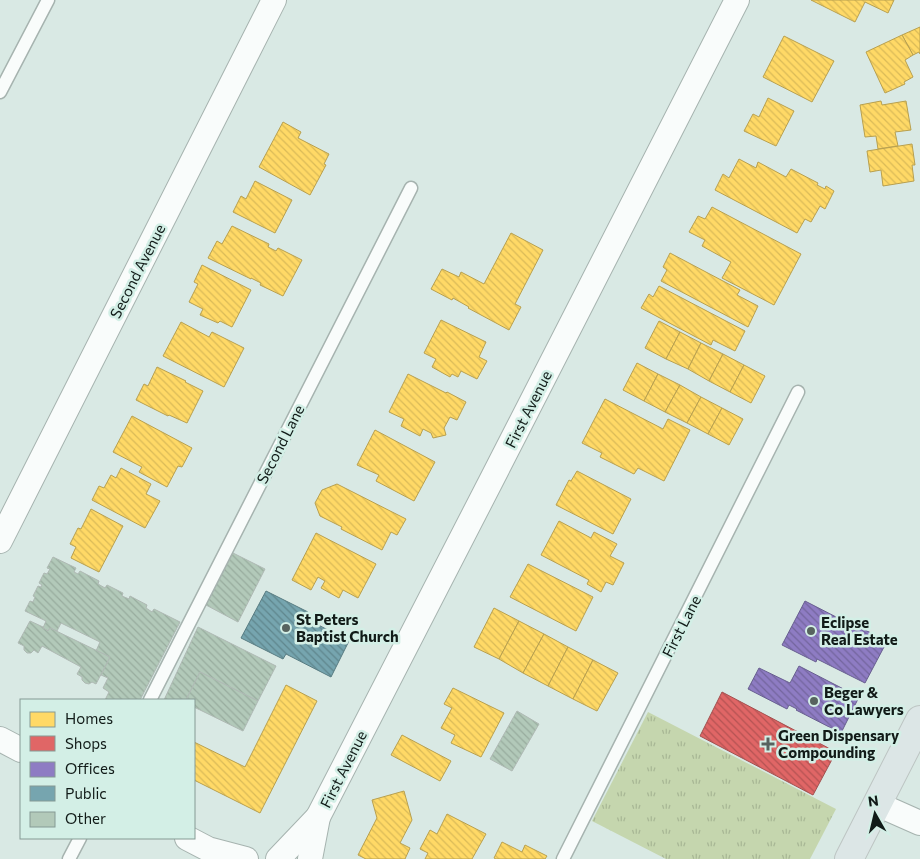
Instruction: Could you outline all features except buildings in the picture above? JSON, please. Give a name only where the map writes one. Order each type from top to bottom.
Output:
[{"type":"main road","points":[[849,859],[920,720]]},
{"type":"street","name":"Second Avenue","points":[[0,541],[274,0]]},
{"type":"street","name":"First Avenue","points":[[310,859],[318,817],[737,0]]},
{"type":"street","points":[[0,739],[20,749]]},
{"type":"street","points":[[877,804],[920,823]]},
{"type":"street","name":"First Avenue","points":[[277,859],[318,817]]},
{"type":"street","points":[[189,839],[214,854],[246,859]]},
{"type":"street","points":[[277,859],[284,859]]},
{"type":"lane","points":[[0,92],[48,0]]},
{"type":"lane","name":"Second Lane","points":[[151,699],[411,188]]},
{"type":"lane","name":"First Lane","points":[[564,859],[798,392]]},
{"type":"lane","points":[[69,859],[79,839]]},
{"type":"green space","points":[[648,712],[836,809],[810,859],[666,859],[592,821]]},
{"type":"place","name":"St Peters Baptist Church","points":[[286,628]]},
{"type":"place","name":"Eclipse Real Estate","points":[[811,631]]},
{"type":"place","name":"Beger & Co Lawyers","points":[[814,701]]},
{"type":"place","name":"Green Dispensary Compounding","points":[[768,744]]}]
